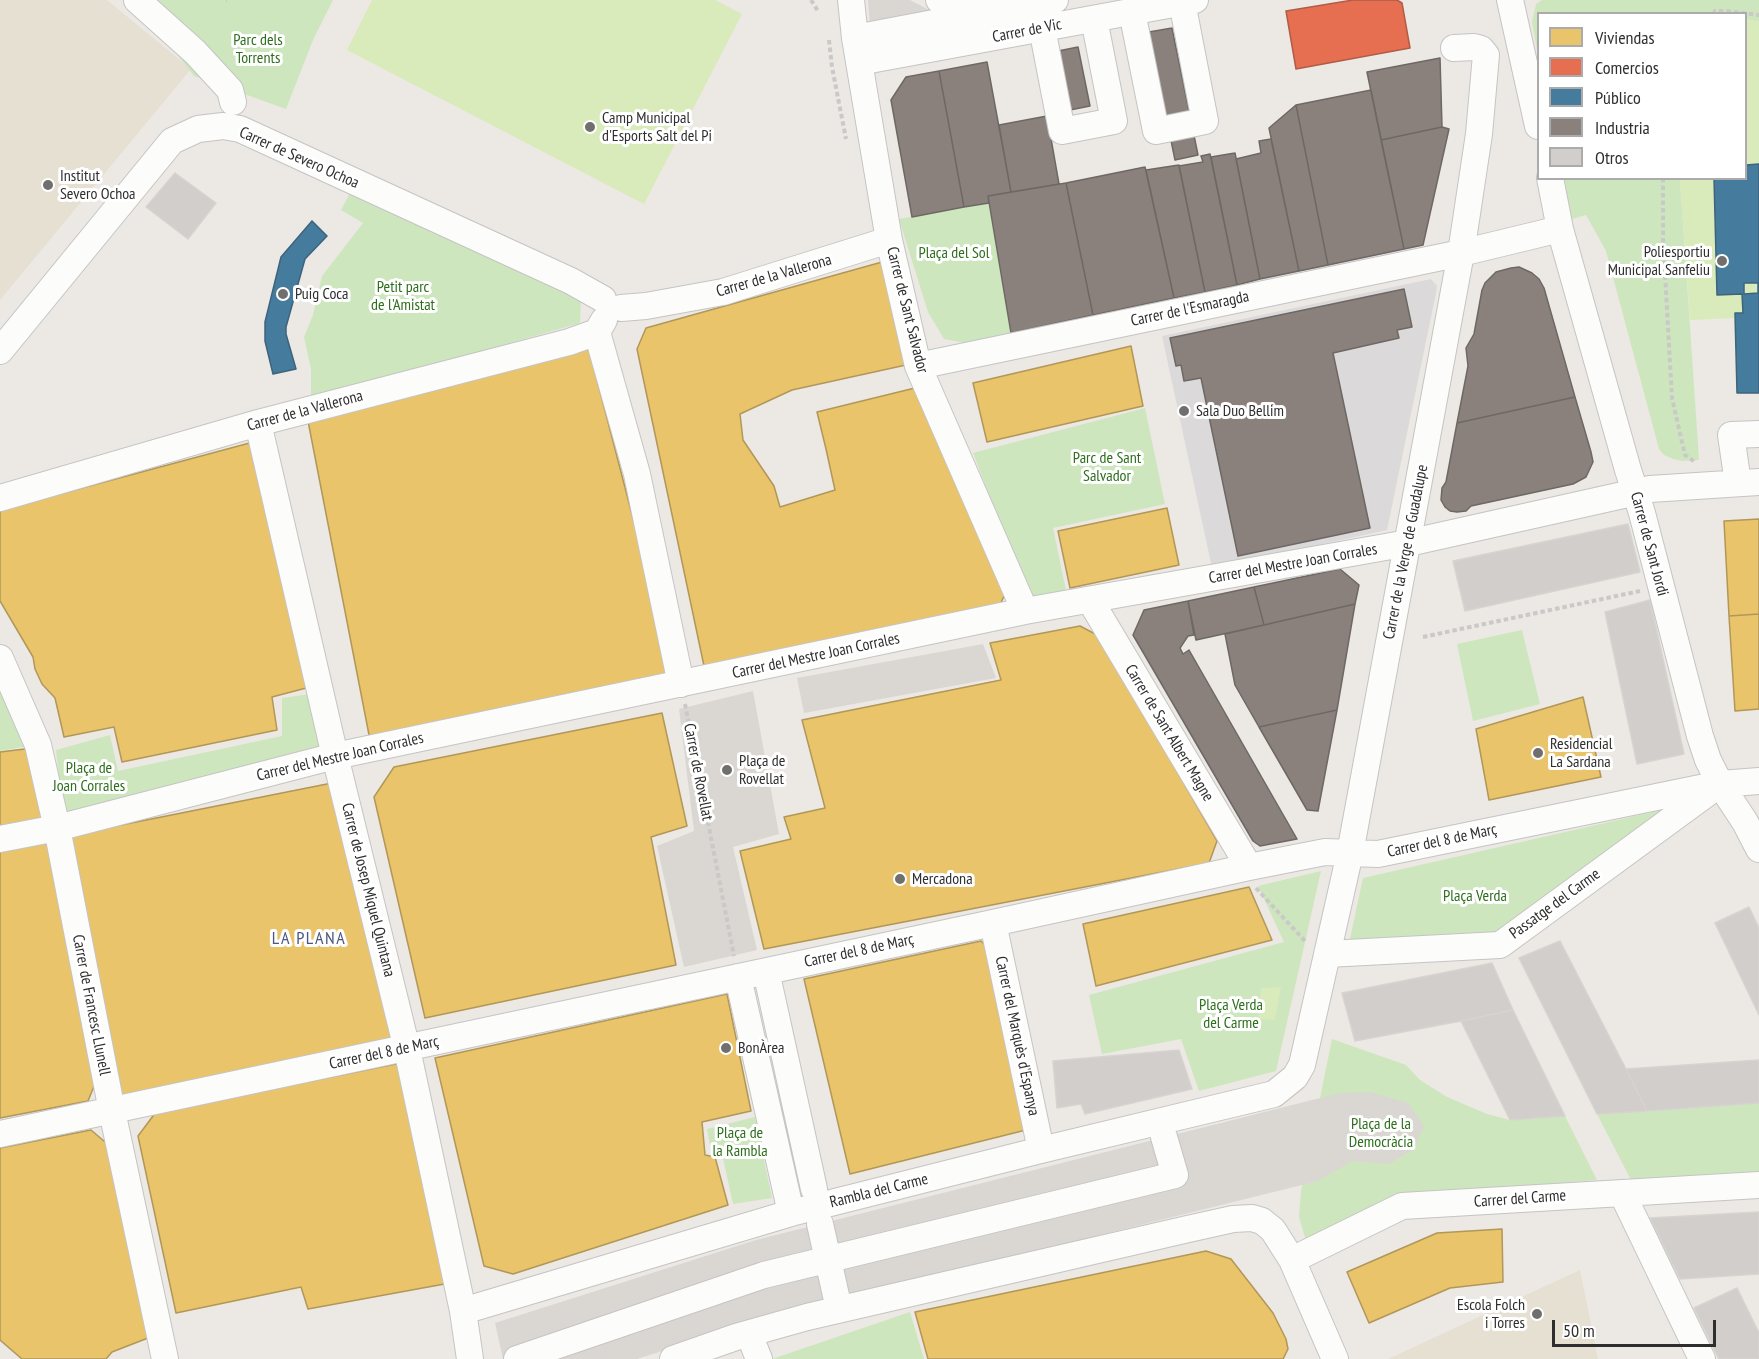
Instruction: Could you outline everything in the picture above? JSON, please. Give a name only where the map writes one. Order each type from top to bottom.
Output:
[{"type":"street","points":[[137,0],[195,52],[230,90],[233,102]]},
{"type":"street","name":"Carrer de Sant Salvador","points":[[851,0],[855,38],[889,240],[918,366],[1025,611]]},
{"type":"street","name":"Carrer de Vic","points":[[939,0],[945,3],[996,11]]},
{"type":"street","name":"Carrer de Vic","points":[[855,38],[1055,0]]},
{"type":"street","points":[[1510,0],[1537,117]]},
{"type":"street","points":[[1132,12],[1156,131],[1205,121],[1188,1]]},
{"type":"street","name":"Carrer de Vic","points":[[859,62],[1188,1]]},
{"type":"street","points":[[1042,28],[1062,131],[1114,121],[1094,19]]},
{"type":"street","name":"Carrer de la Verge de Guadalupe","points":[[1295,1077],[1302,1065],[1319,950],[1350,853],[1461,253],[1479,134],[1486,55],[1481,49],[1474,47],[1454,48]]},
{"type":"street","name":"Carrer de Severo Ochoa","points":[[0,351],[172,141],[198,129],[223,126],[240,129],[571,281],[606,315]]},
{"type":"street","name":"Carrer de Sant Jordi","points":[[1550,180],[1560,229],[1635,491],[1700,736],[1708,760],[1720,784],[1745,822],[1759,849]]},
{"type":"street","points":[[1461,253],[1560,229]]},
{"type":"street","name":"Carrer de la Vallerona","points":[[0,498],[258,423],[569,342],[606,315],[723,292],[889,240]]},
{"type":"street","name":"Carrer de l'Esmaragda","points":[[918,366],[1461,253]]},
{"type":"street","points":[[606,315],[681,684]]},
{"type":"street","name":"Carrer de Josep Miquel Quintana","points":[[258,423],[335,756],[407,1048],[470,1359]]},
{"type":"street","points":[[1748,483],[1731,435],[1759,434]]},
{"type":"street","name":"Carrer del Mestre Joan Corrales","points":[[0,840],[57,828],[335,756],[1025,611],[1408,543],[1635,491],[1666,487],[1748,483]]},
{"type":"street","name":"Carrer de Sant Albert Magne","points":[[1090,600],[1252,877]]},
{"type":"street","name":"Carrer de Francesc Llunell","points":[[0,658],[38,745],[165,1359]]},
{"type":"street","name":"Carrer del 8 de Març","points":[[0,1134],[993,923],[1252,877],[1325,852],[1378,854],[1720,784],[1759,781]]},
{"type":"street","name":"Passatge del Carme","points":[[1319,950],[1500,945],[1720,784]]},
{"type":"street","name":"Carrer del Marquès d'Espanya","points":[[993,923],[1041,1150]]},
{"type":"street","points":[[738,977],[791,1213]]},
{"type":"street","points":[[768,980],[814,1189]]},
{"type":"street","name":"Rambla del Carme","points":[[462,1311],[791,1213],[1274,1094],[1295,1077]]},
{"type":"street","points":[[517,1359],[764,1275],[1174,1175],[1164,1137]]},
{"type":"street","name":"Carrer del Carme","points":[[1292,1260],[1402,1206],[1759,1185]]},
{"type":"street","points":[[1622,1192],[1702,1359]]},
{"type":"street","points":[[673,1359],[749,1334],[838,1310],[1233,1219],[1252,1218],[1262,1221],[1273,1230],[1292,1260],[1335,1359]]},
{"type":"street","name":"Rambla del Carme","points":[[820,1224],[837,1300]]},
{"type":"street","points":[[749,1334],[759,1359]]},
{"type":"path","points":[[811,0],[818,12]]},
{"type":"path","points":[[1714,12],[1734,12]]},
{"type":"path","points":[[1664,180],[1663,238],[1672,398],[1685,455],[1693,461],[1704,464]]},
{"type":"path","points":[[1423,637],[1649,589]]},
{"type":"path","name":"Carrer de Rovellat","points":[[681,684],[738,977]]},
{"type":"path","points":[[1252,877],[1319,950]]},
{"type":"shaded area","name":"Institut Severo Ochoa","points":[[0,0],[107,0],[191,69],[0,300]]},
{"type":"shaded area","points":[[868,0],[910,0],[929,10],[930,13],[870,26]]},
{"type":"shaded area","points":[[1431,279],[1437,286],[1436,293],[1387,530],[1212,568],[1162,336]]},
{"type":"shaded area","points":[[983,644],[996,678],[804,713],[797,678]]},
{"type":"shaded area","name":"Plaça de Rovellat","points":[[753,691],[779,834],[733,847],[757,950],[684,967],[657,846],[694,831],[679,709]]},
{"type":"shaded area","points":[[1370,1092],[1408,1103],[1424,1126],[1414,1149],[1389,1164],[1352,1161],[1318,1181],[773,1316],[637,1359],[503,1359],[495,1323],[756,1240],[1340,1093]]},
{"type":"shaded area","name":"Escola Folch i Torres","points":[[1580,1270],[1598,1359],[1388,1359]]},
{"type":"green space","name":"Parc dels Torrents","points":[[127,0],[333,0],[313,40],[286,109],[194,76],[160,33]]},
{"type":"green space","name":"Camp Municipal d'Esports Salt del Pi","points":[[372,0],[715,0],[742,14],[644,204],[347,50]]},
{"type":"green space","points":[[1542,0],[1759,0],[1759,22],[1747,19],[1747,12],[1537,12],[1537,50],[1532,22],[1536,4]]},
{"type":"green space","name":"Poliesportiu Municipal Sanfeliu","points":[[1747,19],[1759,22],[1759,393],[1737,393],[1734,318],[1690,320],[1680,180],[1747,180]]},
{"type":"green space","points":[[1564,180],[1680,180],[1699,460],[1673,459],[1664,455],[1659,449],[1606,251],[1586,215],[1572,219]]},
{"type":"green space","name":"Petit parc de l'Amistat","points":[[351,191],[581,298],[580,323],[311,400],[311,369],[304,337],[313,315],[322,276],[363,223],[341,210]]},
{"type":"green space","name":"Plaça del Sol","points":[[989,203],[1011,333],[966,343],[944,339],[928,312],[899,219]]},
{"type":"green space","name":"Parc de Sant Salvador","points":[[1145,408],[1165,504],[1053,528],[1067,595],[1028,603],[973,453]]},
{"type":"green space","points":[[1522,630],[1540,704],[1473,721],[1457,644]]},
{"type":"green space","points":[[10,690],[29,746],[0,751],[0,693]]},
{"type":"green space","name":"Plaça de Joan Corrales","points":[[317,693],[330,754],[63,817],[56,750],[110,735],[118,771],[282,736],[282,698]]},
{"type":"green space","name":"Plaça Verda","points":[[1675,807],[1490,938],[1348,948],[1363,878]]},
{"type":"green space","name":"Plaça Verda del Carme","points":[[1321,871],[1276,1071],[1199,1091],[1181,1039],[1102,1054],[1089,995],[1284,942],[1258,886]]},
{"type":"green space","points":[[1281,987],[1275,1020],[1259,1019],[1258,1021],[1261,988]]},
{"type":"green space","name":"Plaça de la Democràcia","points":[[1332,1039],[1406,1065],[1420,1080],[1447,1097],[1487,1114],[1510,1120],[1565,1116],[1597,1180],[1399,1196],[1306,1241],[1299,1217],[1301,1191]]},
{"type":"green space","points":[[1759,1103],[1759,1173],[1632,1182],[1597,1114]]},
{"type":"green space","name":"Plaça de la Rambla","points":[[755,1117],[772,1198],[733,1204],[721,1149],[711,1150],[707,1129]]},
{"type":"green space","points":[[910,1312],[924,1359],[772,1359]]},
{"type":"building: Viviendas","points":[[882,262],[906,365],[792,390],[740,414],[743,440],[774,486],[780,507],[835,490],[817,412],[919,387],[1008,588],[996,613],[704,666],[637,349],[646,328]]},
{"type":"building: Viviendas","points":[[1131,346],[1143,406],[987,442],[973,383]]},
{"type":"building: Viviendas","points":[[589,349],[674,676],[370,740],[308,421]]},
{"type":"building: Viviendas","points":[[257,441],[310,687],[272,697],[277,730],[122,762],[114,727],[64,737],[55,698],[42,684],[35,669],[33,657],[0,601],[0,510]]},
{"type":"building: Viviendas","points":[[1167,508],[1179,565],[1070,588],[1058,531]]},
{"type":"building: Viviendas","points":[[1759,519],[1759,614],[1729,616],[1724,521]]},
{"type":"building: Viviendas","points":[[1759,614],[1759,709],[1735,711],[1729,616]]},
{"type":"building: Viviendas","points":[[1080,626],[1099,636],[1217,841],[1209,863],[764,949],[740,851],[791,839],[784,817],[825,808],[802,720],[1001,680],[990,643]]},
{"type":"building: Viviendas","name":"Residencial La Sardana","points":[[1583,697],[1601,777],[1489,800],[1476,729]]},
{"type":"building: Viviendas","points":[[662,713],[687,826],[651,837],[676,965],[425,1018],[374,797],[394,767]]},
{"type":"building: Viviendas","points":[[33,748],[44,818],[0,826],[0,752]]},
{"type":"building: Viviendas","points":[[337,782],[396,1037],[120,1097],[66,836]]},
{"type":"building: Viviendas","points":[[51,840],[97,1079],[88,1101],[0,1118],[0,850]]},
{"type":"building: Viviendas","points":[[1249,887],[1272,940],[1096,986],[1083,924]]},
{"type":"building: Viviendas","points":[[981,941],[991,951],[1030,1129],[850,1174],[804,979]]},
{"type":"building: Viviendas","points":[[727,994],[751,1111],[702,1122],[705,1155],[715,1157],[728,1205],[513,1274],[484,1266],[435,1058]]},
{"type":"building: Viviendas","points":[[401,1063],[450,1283],[308,1309],[301,1287],[176,1313],[138,1136],[156,1112]]},
{"type":"building: Viviendas","points":[[91,1130],[111,1147],[148,1338],[112,1352],[106,1359],[22,1359],[0,1340],[0,1148]]},
{"type":"building: Viviendas","points":[[1502,1229],[1503,1282],[1450,1288],[1369,1323],[1347,1272],[1437,1233]]},
{"type":"building: Viviendas","points":[[1206,1251],[1231,1259],[1273,1313],[1286,1339],[1288,1349],[1283,1359],[928,1359],[915,1312]]},
{"type":"building: Comercios","points":[[1353,0],[1397,0],[1402,3],[1410,48],[1296,69],[1286,11]]},
{"type":"building: Público","points":[[1759,164],[1759,393],[1737,393],[1735,313],[1743,313],[1742,294],[1717,295],[1714,180],[1747,180],[1747,165]],"holes":[[[1744,283],[1758,283],[1758,293],[1744,294]]]},
{"type":"building: Público","name":"Puig Coca","points":[[312,221],[327,236],[305,259],[286,327],[296,369],[273,374],[265,341],[265,322],[281,257]]},
{"type":"building: Industria","points":[[1172,28],[1198,155],[1175,160],[1149,32]]},
{"type":"building: Industria","points":[[1078,47],[1090,106],[1070,110],[1058,51]]},
{"type":"building: Industria","points":[[1440,58],[1442,127],[1381,140],[1367,72]]},
{"type":"building: Industria","points":[[987,62],[1011,192],[988,196],[989,203],[964,207],[939,71]]},
{"type":"building: Industria","points":[[939,71],[964,207],[912,217],[891,100],[906,77]]},
{"type":"building: Industria","points":[[1371,90],[1404,249],[1328,265],[1296,105]]},
{"type":"building: Industria","points":[[1296,105],[1328,265],[1299,271],[1269,128]]},
{"type":"building: Industria","points":[[1047,116],[1059,184],[1011,192],[999,125]]},
{"type":"building: Industria","points":[[1442,127],[1449,129],[1423,245],[1404,249],[1381,140]]},
{"type":"building: Industria","points":[[1271,139],[1299,271],[1260,279],[1236,159],[1261,153],[1259,141]]},
{"type":"building: Industria","points":[[1235,153],[1260,279],[1237,285],[1211,157]]},
{"type":"building: Industria","points":[[1210,154],[1237,285],[1205,292],[1179,166],[1203,162],[1201,156]]},
{"type":"building: Industria","points":[[1179,165],[1205,292],[1174,298],[1146,170]]},
{"type":"building: Industria","points":[[1145,167],[1174,298],[1093,315],[1066,183]]},
{"type":"building: Industria","points":[[1066,183],[1093,315],[1011,333],[988,196]]},
{"type":"building: Industria","points":[[1519,267],[1532,273],[1544,288],[1575,397],[1457,423],[1468,366],[1466,348],[1474,334],[1482,290],[1485,283],[1496,272]]},
{"type":"building: Industria","points":[[1404,289],[1412,327],[1397,330],[1399,338],[1333,353],[1370,528],[1238,556],[1201,378],[1184,381],[1181,365],[1176,366],[1170,338]]},
{"type":"building: Industria","points":[[1575,397],[1593,462],[1586,477],[1573,484],[1471,506],[1466,511],[1450,511],[1445,507],[1441,500],[1442,488],[1446,482],[1457,423]]},
{"type":"building: Industria","points":[[1340,569],[1359,585],[1355,604],[1264,625],[1254,587]]},
{"type":"building: Industria","points":[[1254,587],[1264,625],[1196,640],[1188,601]]},
{"type":"building: Industria","points":[[1188,601],[1194,635],[1188,636],[1180,648],[1183,654],[1189,650],[1297,839],[1260,846],[1253,841],[1133,635],[1144,610]]},
{"type":"building: Industria","points":[[1355,604],[1337,710],[1259,727],[1235,685],[1225,634]]},
{"type":"building: Industria","points":[[1337,710],[1318,811],[1307,810],[1259,727]]},
{"type":"building: Otros","points":[[175,173],[216,203],[188,239],[146,207]]},
{"type":"building: Otros","points":[[1628,524],[1640,572],[1465,611],[1453,561]]},
{"type":"building: Otros","points":[[1650,600],[1684,754],[1637,764],[1605,612]]},
{"type":"building: Otros","points":[[1749,907],[1759,928],[1759,1015],[1715,923]]},
{"type":"building: Otros","points":[[1560,941],[1647,1111],[1597,1114],[1519,958]]},
{"type":"building: Otros","points":[[1492,963],[1513,1010],[1355,1041],[1342,993]]},
{"type":"building: Otros","points":[[1513,1010],[1565,1116],[1510,1120],[1461,1021]]},
{"type":"building: Otros","points":[[1179,1050],[1192,1089],[1085,1114],[1081,1104],[1057,1108],[1053,1061]]},
{"type":"building: Otros","points":[[1759,1060],[1759,1103],[1647,1111],[1626,1069]]},
{"type":"building: Otros","points":[[1759,1212],[1759,1274],[1680,1279],[1650,1218]]},
{"type":"building: Otros","points":[[1737,1288],[1759,1333],[1759,1359],[1719,1359],[1694,1308]]},
{"type":"place","name":"Camp Municipal d'Esports Salt del Pi","points":[[590,127]]},
{"type":"place","name":"Institut Severo Ochoa","points":[[48,185]]},
{"type":"place","name":"Poliesportiu Municipal Sanfeliu","points":[[1722,261]]},
{"type":"place","name":"Puig Coca","points":[[283,294]]},
{"type":"place","name":"Sala Duo Bellim","points":[[1184,411]]},
{"type":"place","name":"Residencial La Sardana","points":[[1538,753]]},
{"type":"place","name":"Plaça de Rovellat","points":[[727,770]]},
{"type":"place","name":"Mercadona","points":[[900,879]]},
{"type":"place","name":"BonÀrea","points":[[726,1048]]},
{"type":"place","name":"Escola Folch i Torres","points":[[1537,1314]]},
{"type":"district","name":"LA PLANA","points":[[309,939]]}]
